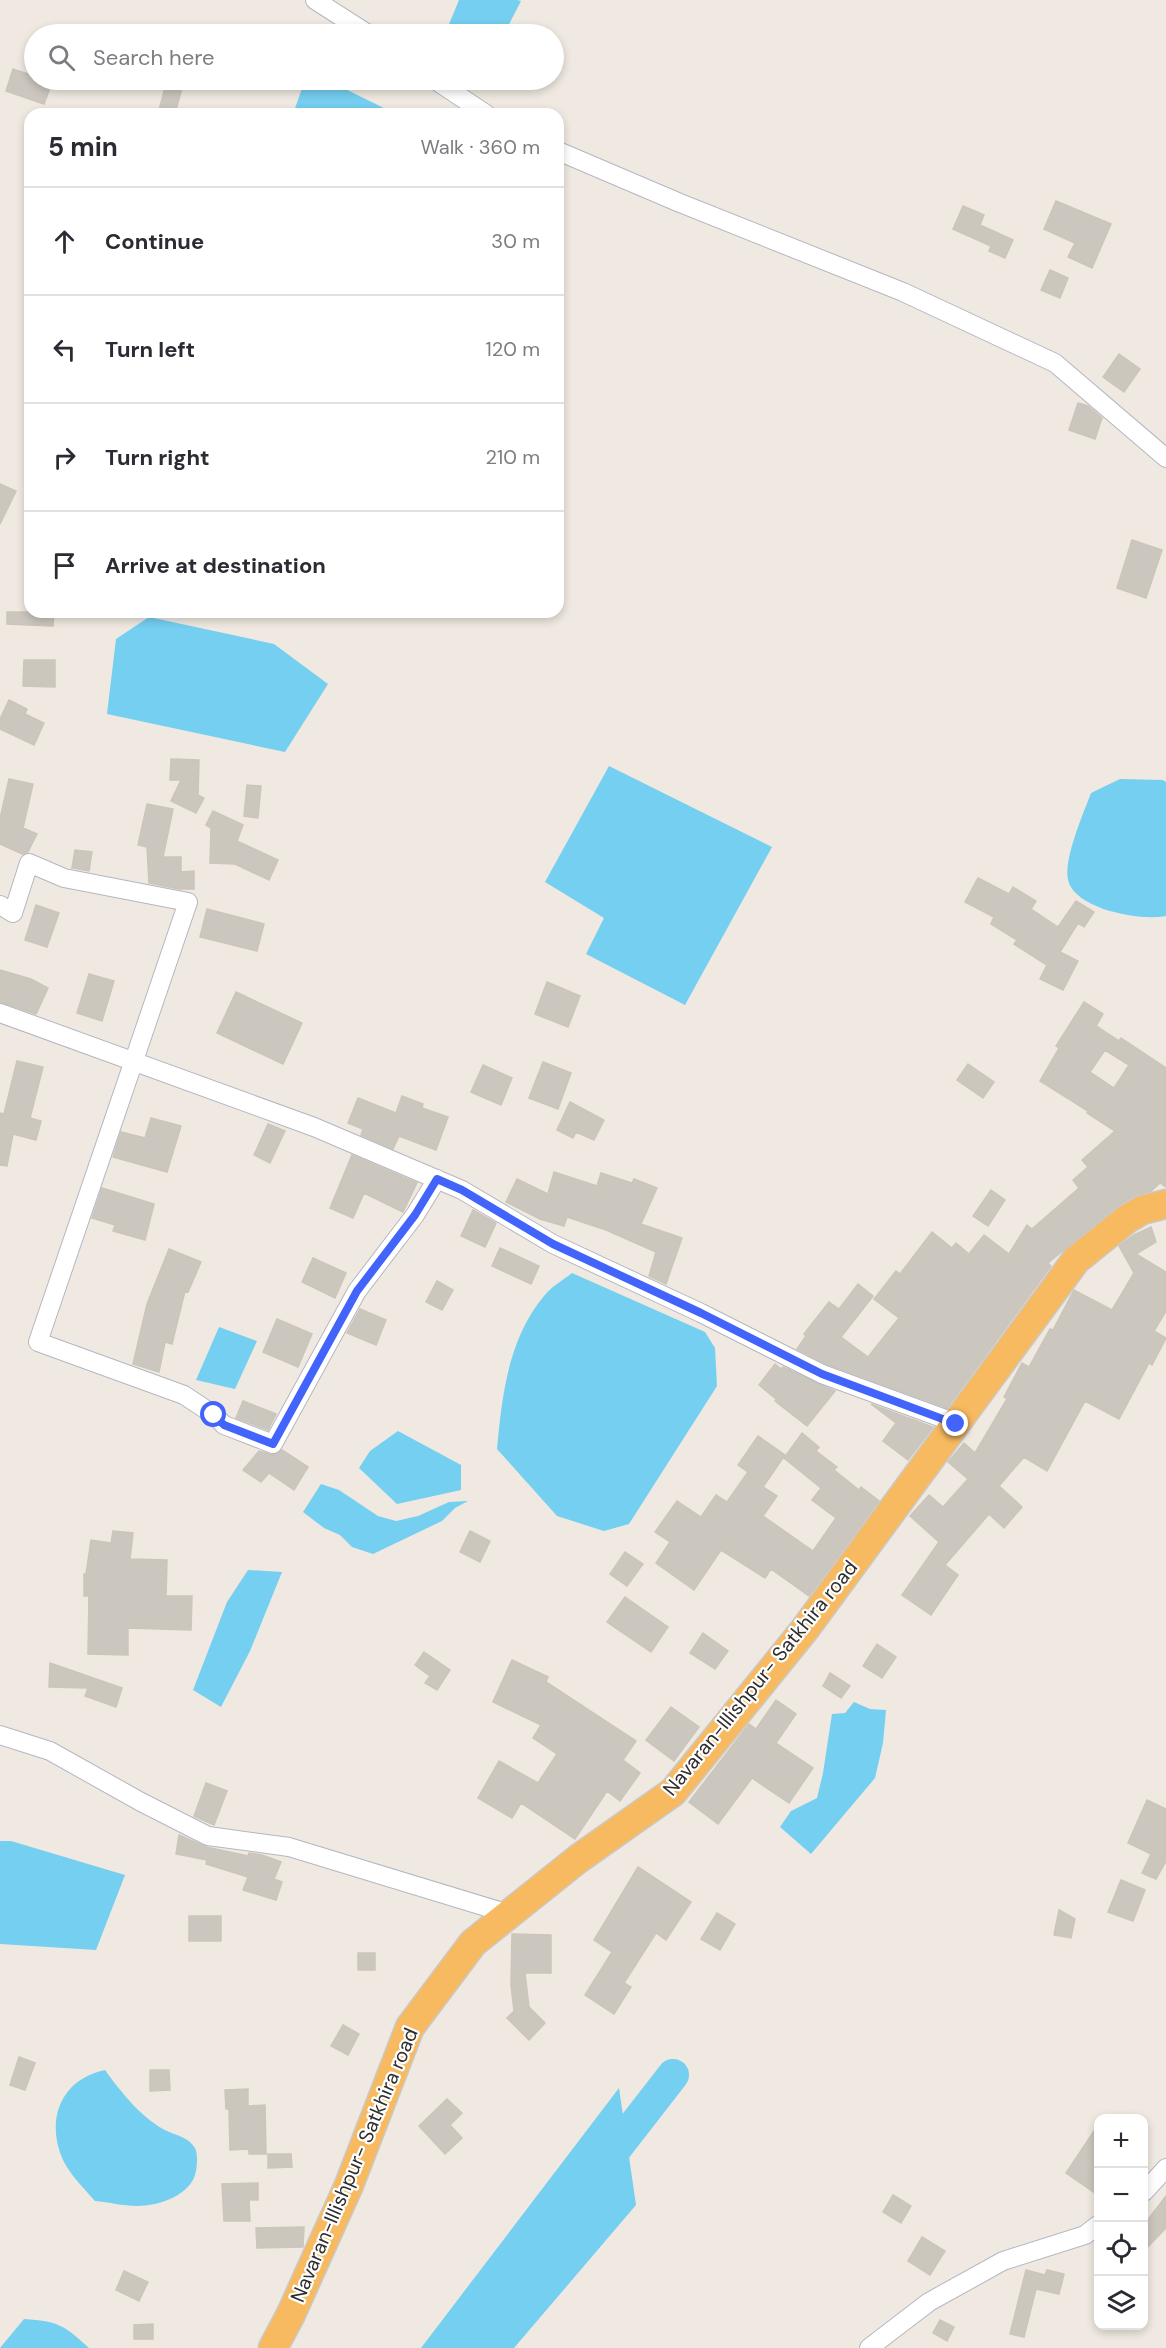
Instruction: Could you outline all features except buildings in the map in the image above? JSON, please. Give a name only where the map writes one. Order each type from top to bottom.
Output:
[{"type":"highway","name":"Navaran-Illishpur- Satkhira road","points":[[273,2348],[291,2314],[349,2185],[410,2027],[473,1943],[578,1859],[673,1792],[805,1629],[1076,1260],[1127,1219],[1142,1210],[1166,1204]]},
{"type":"street","points":[[315,0],[352,24]]},
{"type":"street","points":[[450,90],[477,108]]},
{"type":"street","points":[[564,153],[903,292],[1055,363],[1166,459]]},
{"type":"street","points":[[0,905],[13,912],[29,863],[64,878],[188,902],[38,1342],[184,1395],[214,1415],[224,1425],[273,1444],[357,1291],[415,1215],[437,1179]]},
{"type":"street","points":[[0,1013],[314,1127],[437,1179],[470,1194],[553,1244],[701,1313],[822,1374],[956,1424]]},
{"type":"street","points":[[0,1735],[50,1751],[141,1802],[208,1836],[289,1847],[509,1914]]},
{"type":"street","points":[[1148,2187],[1166,2168]]},
{"type":"street","points":[[869,2348],[929,2302],[1003,2261],[1085,2235],[1094,2228]]},
{"type":"water","points":[[459,0],[521,1],[509,24],[449,24]]},
{"type":"water","points":[[301,90],[347,90],[384,108],[295,108]]},
{"type":"water","points":[[148,618],[154,618],[274,644],[328,684],[285,752],[107,714],[116,639]]},
{"type":"water","points":[[609,766],[772,847],[685,1005],[586,954],[604,918],[545,882]]},
{"type":"water","points":[[1120,779],[1163,780],[1166,782],[1166,916],[1142,917],[1097,907],[1075,892],[1069,883],[1067,874],[1071,851],[1091,793]]},
{"type":"water","points":[[572,1273],[705,1332],[715,1348],[717,1386],[629,1524],[604,1531],[557,1516],[497,1449],[501,1409],[509,1369],[522,1331],[544,1296]]},
{"type":"water","points":[[219,1327],[257,1341],[235,1389],[196,1380]]},
{"type":"water","points":[[398,1431],[461,1465],[461,1490],[397,1504],[359,1468],[370,1451]]},
{"type":"water","points":[[321,1484],[339,1490],[378,1516],[396,1521],[418,1516],[449,1502],[468,1501],[455,1508],[442,1521],[373,1554],[352,1547],[340,1535],[324,1528],[303,1512]]},
{"type":"water","points":[[248,1570],[282,1572],[250,1651],[221,1707],[193,1690],[227,1602]]},
{"type":"water","points":[[854,1702],[870,1709],[886,1710],[883,1743],[875,1778],[811,1854],[780,1827],[791,1811],[817,1798],[832,1714],[845,1713]]},
{"type":"water","points":[[0,1841],[11,1841],[125,1875],[96,1950],[0,1944]]},
{"type":"water","points":[[105,2070],[146,2117],[163,2129],[188,2141],[195,2148],[196,2171],[188,2187],[181,2193],[155,2204],[137,2206],[95,2201],[66,2166],[58,2145],[56,2130],[61,2103],[77,2082]]},
{"type":"water","points":[[619,2088],[636,2205],[514,2348],[421,2348]]},
{"type":"water","points":[[24,2319],[45,2321],[60,2326],[89,2348],[0,2348]]},
{"type":"waterway","points":[[600,2169],[673,2075]]},
{"type":"route","points":[[214,1415],[224,1425],[273,1444],[357,1291],[415,1215],[437,1179],[505,1214],[553,1244],[701,1313],[822,1374],[956,1424]]}]
